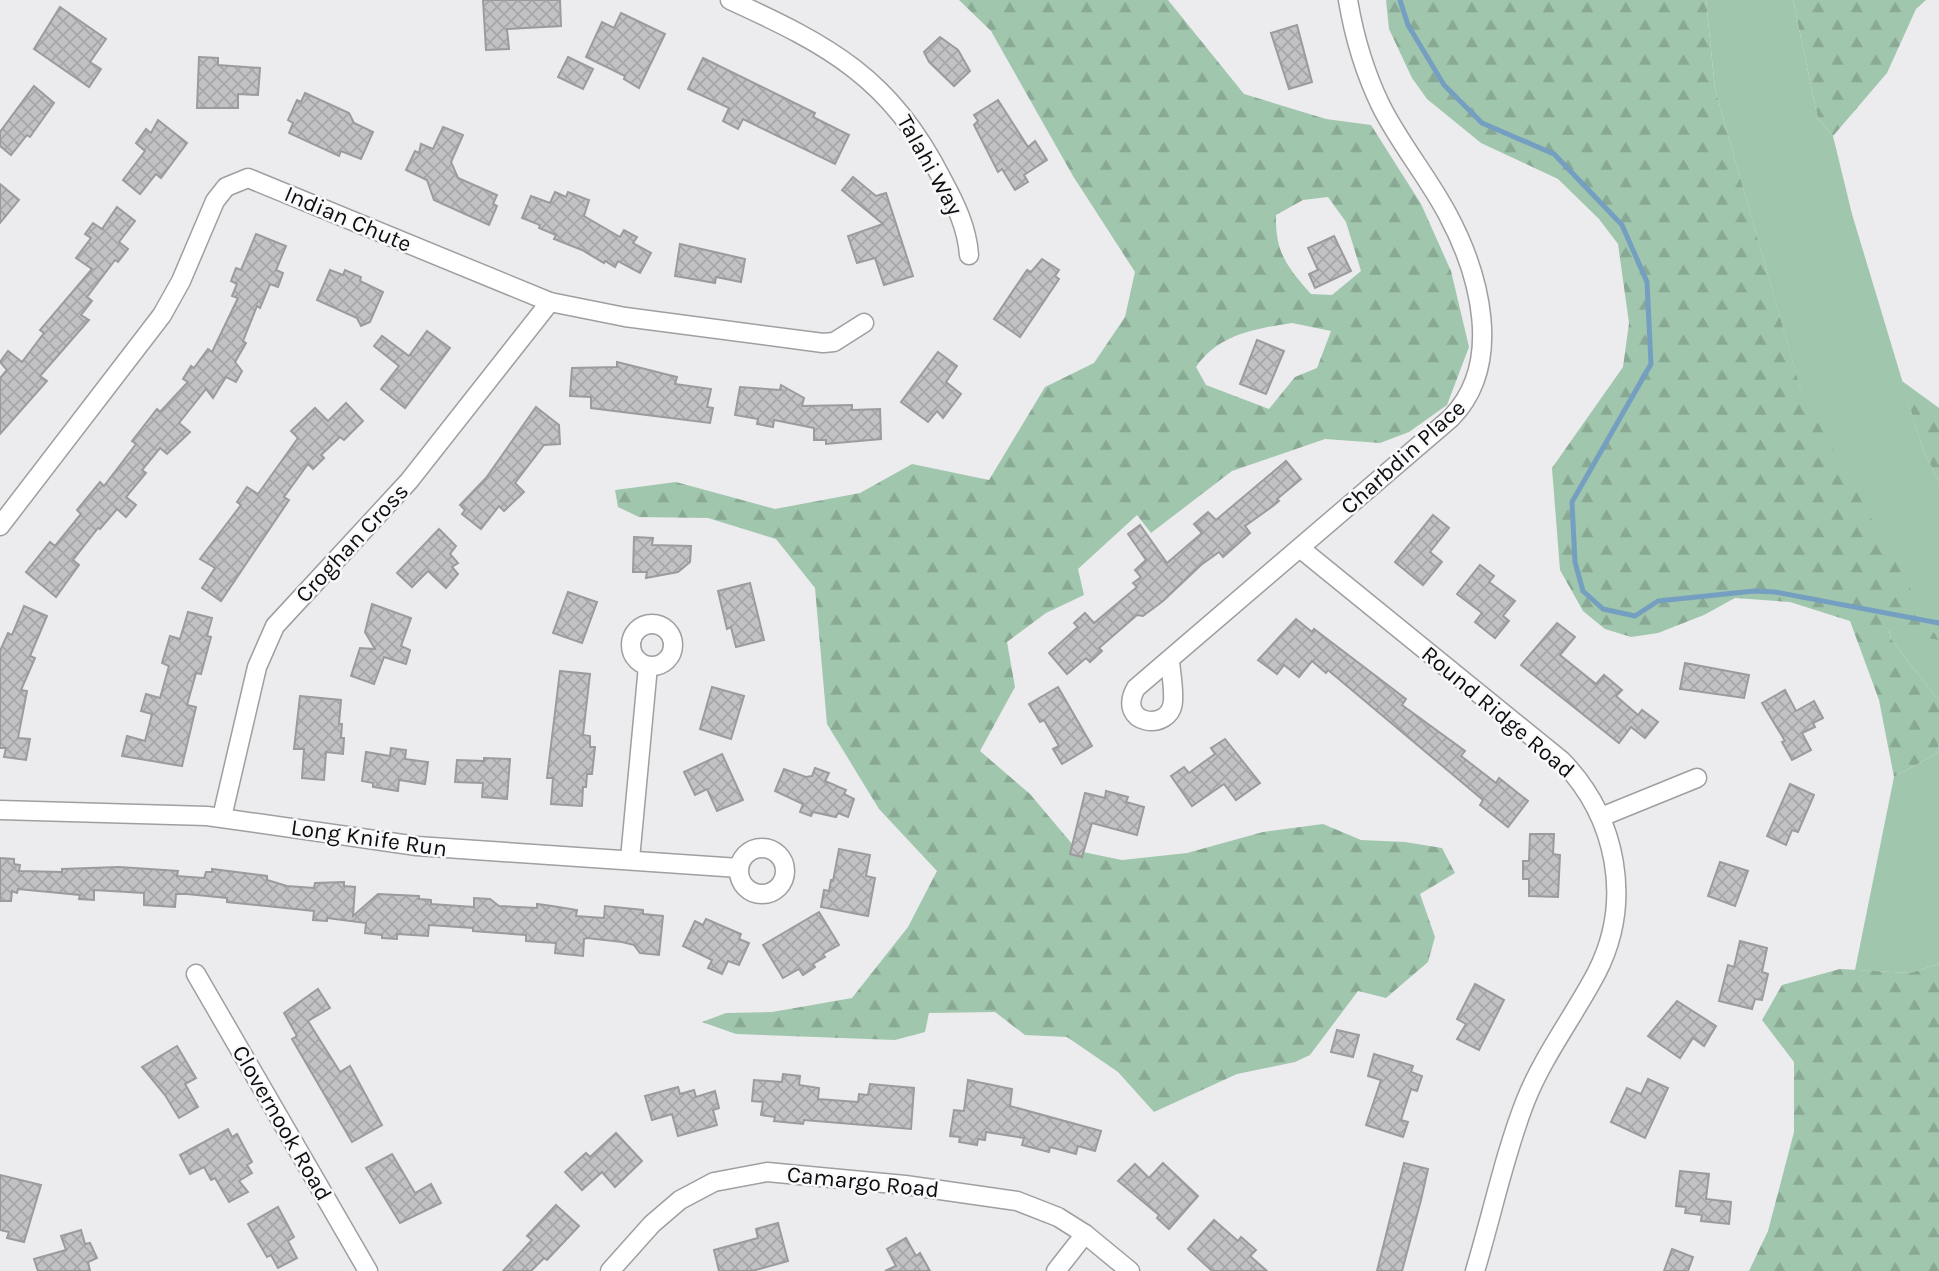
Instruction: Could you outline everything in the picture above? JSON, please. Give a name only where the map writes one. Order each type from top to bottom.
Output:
[{"type":"street","name":"Talahi Way","points":[[730,0],[798,31],[836,54],[869,79],[902,113],[957,206],[968,240],[969,255]]},
{"type":"street","name":"Charbdin Place","points":[[1170,661],[1462,407],[1476,384],[1482,358],[1478,302],[1459,239],[1437,195],[1382,108],[1363,61],[1348,0]]},
{"type":"street","name":"Indian Chute","points":[[0,526],[156,323],[181,281],[215,201],[226,187],[247,177],[550,302],[625,317],[823,343],[834,342],[864,323]]},
{"type":"street","name":"Croghan Cross","points":[[222,817],[257,667],[275,626],[409,481],[550,302]]},
{"type":"street","name":"Round Ridge Road","points":[[1301,549],[1562,761],[1590,795],[1601,817],[1614,860],[1616,907],[1612,931],[1596,974],[1536,1075],[1524,1104],[1475,1271]]},
{"type":"street","points":[[630,859],[648,666]]},
{"type":"street","points":[[1601,817],[1697,778]]},
{"type":"street","name":"Long Knife Run","points":[[0,810],[222,817],[416,846],[739,868]]},
{"type":"street","name":"Clovernook Road","points":[[196,974],[368,1271]]},
{"type":"street","name":"Camargo Road","points":[[610,1271],[652,1224],[680,1200],[714,1182],[758,1173],[786,1172],[1001,1197],[1040,1208],[1085,1234],[1130,1271]]},
{"type":"street","points":[[1056,1271],[1085,1234]]},
{"type":"green space","points":[[959,0],[1168,0],[1244,94],[1326,119],[1371,125],[1421,204],[1451,271],[1469,347],[1447,405],[1409,432],[1380,443],[1325,439],[1232,471],[1151,533],[1137,515],[1078,569],[1084,595],[1046,613],[1007,642],[1015,687],[980,751],[1030,794],[1078,851],[1122,860],[1187,853],[1263,832],[1323,824],[1361,840],[1405,842],[1442,848],[1455,873],[1420,894],[1435,937],[1428,962],[1386,998],[1358,991],[1310,1055],[1295,1062],[1237,1074],[1154,1112],[1118,1072],[1067,1037],[1025,1035],[995,1012],[929,1013],[925,1032],[895,1040],[736,1034],[702,1022],[726,1013],[772,1012],[852,998],[908,927],[937,871],[879,809],[827,724],[815,588],[776,539],[708,518],[639,517],[618,507],[615,490],[676,482],[775,509],[860,493],[912,464],[989,480],[1045,387],[1094,363],[1125,317],[1135,272],[1073,176],[991,31]],"holes":[[[1328,197],[1346,222],[1361,271],[1332,295],[1311,294],[1295,275],[1280,249],[1276,215],[1303,200]],[[1292,323],[1331,331],[1317,368],[1295,377],[1269,409],[1206,385],[1196,367],[1216,347],[1251,331]]]},
{"type":"green space","points":[[1386,0],[1706,0],[1715,89],[1802,394],[1939,640],[1889,630],[1891,639],[1939,701],[1939,744],[1936,754],[1894,777],[1879,700],[1850,621],[1790,602],[1735,598],[1704,615],[1658,633],[1631,637],[1605,629],[1583,611],[1560,570],[1552,468],[1623,367],[1629,323],[1618,244],[1599,219],[1558,179],[1481,143],[1427,99],[1412,78],[1389,29]]},
{"type":"green space","points":[[1706,0],[1793,0],[1818,119],[1833,136],[1852,214],[1924,453],[1939,481],[1939,701],[1891,639],[1889,629],[1938,639],[1803,398],[1715,89]]},
{"type":"green space","points":[[1793,0],[1926,0],[1916,9],[1887,73],[1833,136],[1818,119]]},
{"type":"green space","points":[[1902,381],[1939,408],[1939,481],[1924,453]]},
{"type":"green space","points":[[1939,744],[1939,964],[1910,973],[1855,970],[1894,777],[1936,754]]},
{"type":"green space","points":[[1939,964],[1939,1271],[1749,1271],[1768,1231],[1794,1132],[1794,1062],[1762,1020],[1782,985],[1840,969],[1910,973]]},
{"type":"building","points":[[483,0],[560,0],[561,26],[507,29],[509,49],[486,50]]},
{"type":"building","points":[[60,7],[106,39],[90,62],[101,69],[89,87],[34,49]]},
{"type":"building","points":[[621,13],[665,34],[639,88],[624,79],[625,76],[586,57],[602,22],[614,28]]},
{"type":"building","points":[[1297,25],[1312,82],[1289,89],[1271,33]]},
{"type":"building","points":[[940,37],[958,50],[970,71],[954,86],[929,62],[924,52]]},
{"type":"building","points":[[199,57],[218,58],[218,65],[260,68],[258,95],[238,94],[238,108],[197,108]]},
{"type":"building","points":[[568,57],[593,69],[583,89],[558,77]]},
{"type":"building","points":[[703,58],[815,113],[813,117],[849,135],[835,164],[743,119],[738,129],[723,121],[729,108],[688,89]]},
{"type":"building","points":[[34,86],[54,103],[30,137],[27,135],[11,155],[0,146],[0,132]]},
{"type":"building","points":[[305,93],[349,113],[354,123],[373,132],[361,159],[341,151],[339,156],[289,133],[293,123],[288,120],[297,100],[301,102]]},
{"type":"building","points":[[998,100],[1028,147],[1035,141],[1047,160],[1024,175],[1028,182],[1015,190],[1002,169],[998,172],[974,125],[978,121],[974,115]]},
{"type":"building","points":[[158,120],[187,143],[161,178],[156,174],[140,194],[123,180],[145,151],[136,143],[146,129],[151,133]]},
{"type":"building","points":[[443,127],[463,135],[451,162],[458,178],[497,195],[493,204],[497,206],[489,225],[434,200],[427,180],[406,170],[415,151],[419,153],[421,144],[433,149]]},
{"type":"building","points":[[853,177],[876,196],[886,193],[913,276],[884,285],[875,258],[857,263],[848,236],[883,224],[842,190]]},
{"type":"building","points":[[0,184],[19,200],[0,223]]},
{"type":"building","points":[[555,192],[566,197],[568,192],[589,200],[584,216],[620,237],[624,230],[637,237],[633,243],[651,253],[640,273],[618,261],[615,267],[605,261],[604,263],[582,250],[554,239],[556,235],[522,218],[531,196],[550,203]]},
{"type":"building","points":[[117,207],[135,221],[119,242],[128,249],[118,262],[115,260],[87,297],[92,301],[81,315],[89,320],[40,376],[47,381],[0,434],[0,378],[7,370],[0,362],[8,351],[22,362],[44,333],[40,330],[92,269],[76,258],[91,238],[85,234],[93,223],[102,229]]},
{"type":"building","points":[[256,234],[286,246],[276,270],[283,273],[278,287],[270,284],[260,308],[257,306],[243,341],[246,343],[235,362],[242,371],[236,382],[226,377],[213,398],[206,389],[179,423],[190,432],[167,454],[160,448],[142,470],[146,473],[126,497],[136,505],[126,517],[117,509],[100,529],[98,528],[73,560],[79,565],[56,597],[26,572],[50,542],[55,546],[81,514],[77,510],[100,482],[104,486],[136,444],[132,441],[157,409],[160,412],[188,382],[183,379],[191,366],[194,368],[208,349],[212,352],[238,298],[232,296],[237,284],[231,281],[236,268],[241,270]]},
{"type":"building","points":[[1334,236],[1351,271],[1315,288],[1309,274],[1318,270],[1308,248]]},
{"type":"building","points":[[680,244],[745,259],[741,282],[716,277],[715,283],[675,276]]},
{"type":"building","points":[[1042,259],[1059,270],[1055,276],[1059,279],[1020,337],[994,319],[1027,270],[1031,272]]},
{"type":"building","points":[[330,270],[343,275],[345,270],[383,292],[370,322],[361,326],[357,318],[317,300]]},
{"type":"building","points":[[427,331],[450,348],[405,408],[381,389],[399,366],[374,346],[382,336],[409,356]]},
{"type":"building","points":[[1257,340],[1284,351],[1266,394],[1240,384]]},
{"type":"building","points":[[938,352],[957,366],[946,382],[961,394],[943,418],[937,411],[928,422],[901,402]]},
{"type":"building","points":[[617,362],[677,377],[675,384],[711,389],[707,407],[713,408],[710,423],[591,408],[591,397],[570,396],[572,368],[617,367]]},
{"type":"building","points":[[781,385],[804,398],[802,406],[852,405],[852,410],[880,409],[881,439],[826,444],[826,440],[814,440],[814,428],[774,420],[773,427],[757,424],[758,419],[735,415],[740,387],[780,390]]},
{"type":"building","points":[[346,403],[363,421],[344,440],[340,437],[321,455],[324,458],[313,469],[308,464],[284,497],[289,500],[221,601],[202,588],[215,568],[200,559],[241,505],[237,502],[247,487],[258,494],[298,438],[291,431],[315,408],[328,421]]},
{"type":"building","points":[[536,407],[559,425],[560,444],[544,445],[515,483],[524,492],[504,511],[499,506],[481,529],[462,514],[465,510],[460,505],[486,478]]},
{"type":"building","points":[[1286,461],[1301,479],[1277,499],[1279,501],[1245,526],[1250,533],[1223,557],[1219,552],[1201,565],[1163,601],[1143,616],[1137,615],[1099,648],[1102,651],[1090,662],[1086,658],[1067,674],[1049,653],[1078,627],[1074,623],[1085,613],[1094,623],[1137,587],[1133,583],[1141,577],[1135,570],[1146,560],[1128,534],[1140,525],[1167,563],[1202,533],[1194,524],[1208,512],[1216,520]]},
{"type":"building","points":[[1433,515],[1449,528],[1430,552],[1442,562],[1423,585],[1395,562]]},
{"type":"building","points":[[439,529],[456,546],[450,554],[458,563],[452,567],[458,574],[446,588],[428,571],[412,587],[397,573]]},
{"type":"building","points":[[634,537],[653,538],[652,545],[691,546],[690,562],[678,572],[646,578],[647,572],[633,572]]},
{"type":"building","points":[[1480,565],[1494,576],[1489,582],[1515,601],[1503,616],[1509,621],[1495,638],[1475,622],[1482,613],[1457,594]]},
{"type":"building","points":[[750,583],[764,640],[736,647],[731,627],[727,629],[718,591]]},
{"type":"building","points":[[568,592],[597,602],[582,643],[553,633]]},
{"type":"building","points":[[372,604],[411,618],[401,646],[410,650],[406,664],[384,657],[374,684],[351,676],[360,648],[375,649],[365,632]]},
{"type":"building","points":[[24,606],[47,616],[30,656],[35,658],[21,690],[27,691],[18,738],[30,739],[26,760],[4,757],[6,748],[0,748],[0,651],[8,633],[12,635]]},
{"type":"building","points":[[188,612],[212,618],[207,636],[211,637],[201,674],[196,673],[187,705],[196,707],[182,766],[122,756],[127,736],[145,741],[152,714],[141,711],[146,694],[160,698],[169,666],[162,663],[170,636],[180,639]]},
{"type":"building","points":[[1296,619],[1312,632],[1314,629],[1406,699],[1402,705],[1465,751],[1461,756],[1496,783],[1499,778],[1528,801],[1508,827],[1480,805],[1483,800],[1328,670],[1326,673],[1312,661],[1299,677],[1284,665],[1277,674],[1258,660]]},
{"type":"building","points":[[1557,623],[1575,637],[1560,655],[1596,684],[1604,675],[1622,690],[1616,696],[1638,715],[1642,710],[1658,722],[1645,738],[1631,727],[1619,743],[1521,665]]},
{"type":"building","points":[[1685,663],[1749,675],[1744,698],[1680,689]]},
{"type":"building","points":[[560,671],[590,674],[583,735],[590,736],[590,747],[595,747],[592,774],[587,774],[586,787],[583,787],[582,806],[551,804],[553,778],[547,778]]},
{"type":"building","points":[[712,687],[744,696],[731,739],[700,729]]},
{"type":"building","points":[[1058,687],[1092,746],[1062,764],[1053,749],[1059,746],[1044,720],[1040,722],[1029,704]]},
{"type":"building","points":[[1785,690],[1796,711],[1814,701],[1823,718],[1813,723],[1815,727],[1802,733],[1811,750],[1792,760],[1782,742],[1785,741],[1762,703]]},
{"type":"building","points":[[300,696],[341,700],[339,724],[342,724],[341,738],[344,738],[343,754],[326,752],[324,780],[302,778],[304,749],[294,749]]},
{"type":"building","points":[[1225,739],[1260,783],[1236,800],[1224,784],[1192,806],[1171,776],[1184,767],[1189,773],[1215,754],[1211,748]]},
{"type":"building","points":[[391,748],[406,750],[405,759],[428,762],[425,784],[399,780],[398,791],[373,787],[373,783],[362,781],[366,752],[390,756]]},
{"type":"building","points":[[722,754],[743,800],[717,811],[707,789],[695,795],[684,772]]},
{"type":"building","points":[[484,758],[510,759],[507,799],[482,797],[483,783],[455,782],[457,760],[484,761]]},
{"type":"building","points":[[815,768],[829,773],[825,781],[846,790],[844,794],[854,799],[848,817],[838,813],[836,817],[813,812],[811,816],[800,812],[803,804],[775,791],[784,769],[806,777],[812,776]]},
{"type":"building","points":[[1790,784],[1814,795],[1798,832],[1792,830],[1786,845],[1767,836]]},
{"type":"building","points":[[1106,791],[1128,797],[1126,802],[1144,807],[1137,835],[1092,823],[1082,857],[1070,854],[1085,793],[1105,798]]},
{"type":"building","points":[[1530,834],[1554,834],[1553,854],[1560,855],[1558,897],[1529,896],[1529,879],[1523,879],[1523,861],[1529,861]]},
{"type":"building","points":[[839,849],[870,855],[866,876],[875,878],[868,916],[821,907],[824,890],[829,891],[831,880],[833,881]]},
{"type":"building","points":[[0,858],[14,859],[14,864],[20,865],[19,871],[62,872],[62,869],[119,867],[178,871],[177,876],[204,878],[206,872],[212,872],[212,869],[267,876],[267,880],[287,886],[314,888],[315,883],[344,882],[344,886],[355,887],[353,916],[378,894],[419,896],[419,899],[431,900],[431,904],[474,907],[474,898],[490,899],[499,906],[537,908],[537,904],[577,910],[576,916],[604,918],[605,906],[643,910],[643,914],[663,916],[659,955],[640,953],[634,945],[622,942],[587,938],[584,939],[583,956],[555,953],[556,943],[526,941],[526,935],[429,925],[428,936],[397,934],[397,939],[382,938],[382,935],[365,933],[366,923],[327,918],[327,921],[313,920],[314,911],[227,902],[227,898],[187,894],[176,894],[175,907],[144,905],[144,893],[94,890],[94,900],[79,899],[80,895],[18,889],[17,893],[12,891],[11,901],[0,901]]},
{"type":"building","points":[[1720,862],[1748,871],[1735,906],[1708,896]]},
{"type":"building","points":[[819,912],[839,945],[823,954],[825,957],[813,964],[815,967],[803,975],[799,969],[783,978],[763,945]]},
{"type":"building","points":[[706,919],[741,934],[739,939],[749,943],[739,965],[728,961],[722,974],[708,968],[712,960],[683,946],[695,921],[703,925]]},
{"type":"building","points":[[1740,941],[1767,948],[1762,972],[1768,974],[1762,1000],[1755,999],[1752,1009],[1719,1001],[1728,965],[1734,967]]},
{"type":"building","points":[[1475,984],[1504,1000],[1479,1050],[1457,1039],[1466,1024],[1457,1019]]},
{"type":"building","points":[[318,989],[330,1008],[308,1021],[340,1072],[350,1066],[382,1125],[352,1142],[292,1039],[297,1036],[284,1013]]},
{"type":"building","points":[[1677,1001],[1716,1026],[1704,1046],[1693,1038],[1680,1058],[1648,1036]]},
{"type":"building","points":[[1337,1030],[1359,1035],[1353,1057],[1331,1052]]},
{"type":"building","points":[[177,1046],[196,1078],[185,1084],[198,1107],[179,1118],[165,1095],[142,1067]]},
{"type":"building","points":[[1374,1054],[1413,1066],[1411,1072],[1422,1076],[1417,1091],[1411,1089],[1401,1120],[1408,1122],[1403,1137],[1366,1125],[1381,1080],[1368,1076]]},
{"type":"building","points":[[783,1074],[800,1076],[799,1085],[819,1088],[818,1099],[858,1102],[859,1094],[868,1095],[870,1084],[914,1088],[911,1129],[804,1120],[803,1124],[774,1121],[775,1117],[761,1115],[763,1102],[752,1101],[754,1080],[782,1082]]},
{"type":"building","points":[[1648,1079],[1668,1088],[1645,1138],[1611,1122],[1627,1088],[1641,1094]]},
{"type":"building","points":[[968,1080],[1012,1089],[1010,1106],[1101,1131],[1095,1151],[1078,1146],[1076,1154],[1050,1147],[1049,1152],[1022,1145],[1024,1138],[986,1132],[985,1140],[978,1139],[977,1145],[959,1142],[960,1137],[950,1136],[954,1110],[964,1111]]},
{"type":"building","points":[[678,1087],[680,1094],[694,1090],[696,1097],[715,1091],[719,1108],[713,1110],[717,1125],[678,1136],[672,1114],[652,1120],[645,1096]]},
{"type":"building","points":[[228,1129],[232,1137],[237,1134],[252,1162],[247,1165],[252,1173],[239,1181],[248,1192],[229,1202],[215,1178],[211,1180],[204,1167],[190,1174],[180,1155]]},
{"type":"building","points":[[616,1133],[642,1161],[615,1187],[602,1172],[582,1190],[565,1172],[586,1153],[590,1157]]},
{"type":"building","points":[[392,1154],[415,1193],[431,1184],[441,1203],[400,1223],[366,1168]]},
{"type":"building","points":[[1163,1163],[1198,1196],[1169,1229],[1157,1218],[1159,1215],[1118,1181],[1135,1164],[1149,1178]]},
{"type":"building","points":[[1404,1163],[1428,1169],[1421,1200],[1402,1271],[1377,1271]]},
{"type":"building","points":[[1680,1171],[1709,1174],[1706,1199],[1731,1202],[1729,1224],[1701,1221],[1702,1215],[1685,1213],[1686,1207],[1676,1206]]},
{"type":"building","points":[[0,1175],[41,1185],[24,1242],[7,1238],[9,1232],[0,1230]]},
{"type":"building","points":[[556,1205],[579,1226],[547,1260],[544,1258],[531,1271],[503,1271],[532,1240],[527,1236]]},
{"type":"building","points":[[278,1207],[294,1237],[288,1241],[297,1258],[278,1268],[271,1255],[267,1257],[248,1224]]},
{"type":"building","points":[[1214,1220],[1238,1241],[1241,1237],[1256,1250],[1250,1256],[1267,1271],[1212,1271],[1188,1249]]},
{"type":"building","points":[[778,1223],[788,1261],[752,1271],[719,1271],[714,1250],[758,1238],[756,1229]]},
{"type":"building","points":[[81,1230],[85,1244],[90,1243],[97,1258],[88,1262],[90,1271],[38,1271],[34,1259],[66,1250],[61,1236]]},
{"type":"building","points":[[906,1238],[916,1256],[920,1253],[930,1271],[885,1271],[896,1266],[887,1249]]},
{"type":"building","points":[[1672,1249],[1693,1257],[1688,1271],[1664,1271]]},
{"type":"waterway","points":[[1400,0],[1408,25],[1444,85],[1482,123],[1554,154],[1622,225],[1647,282],[1651,364],[1572,502],[1575,562],[1583,591],[1603,609],[1635,616],[1658,601],[1754,591],[1775,592],[1939,623]]}]
